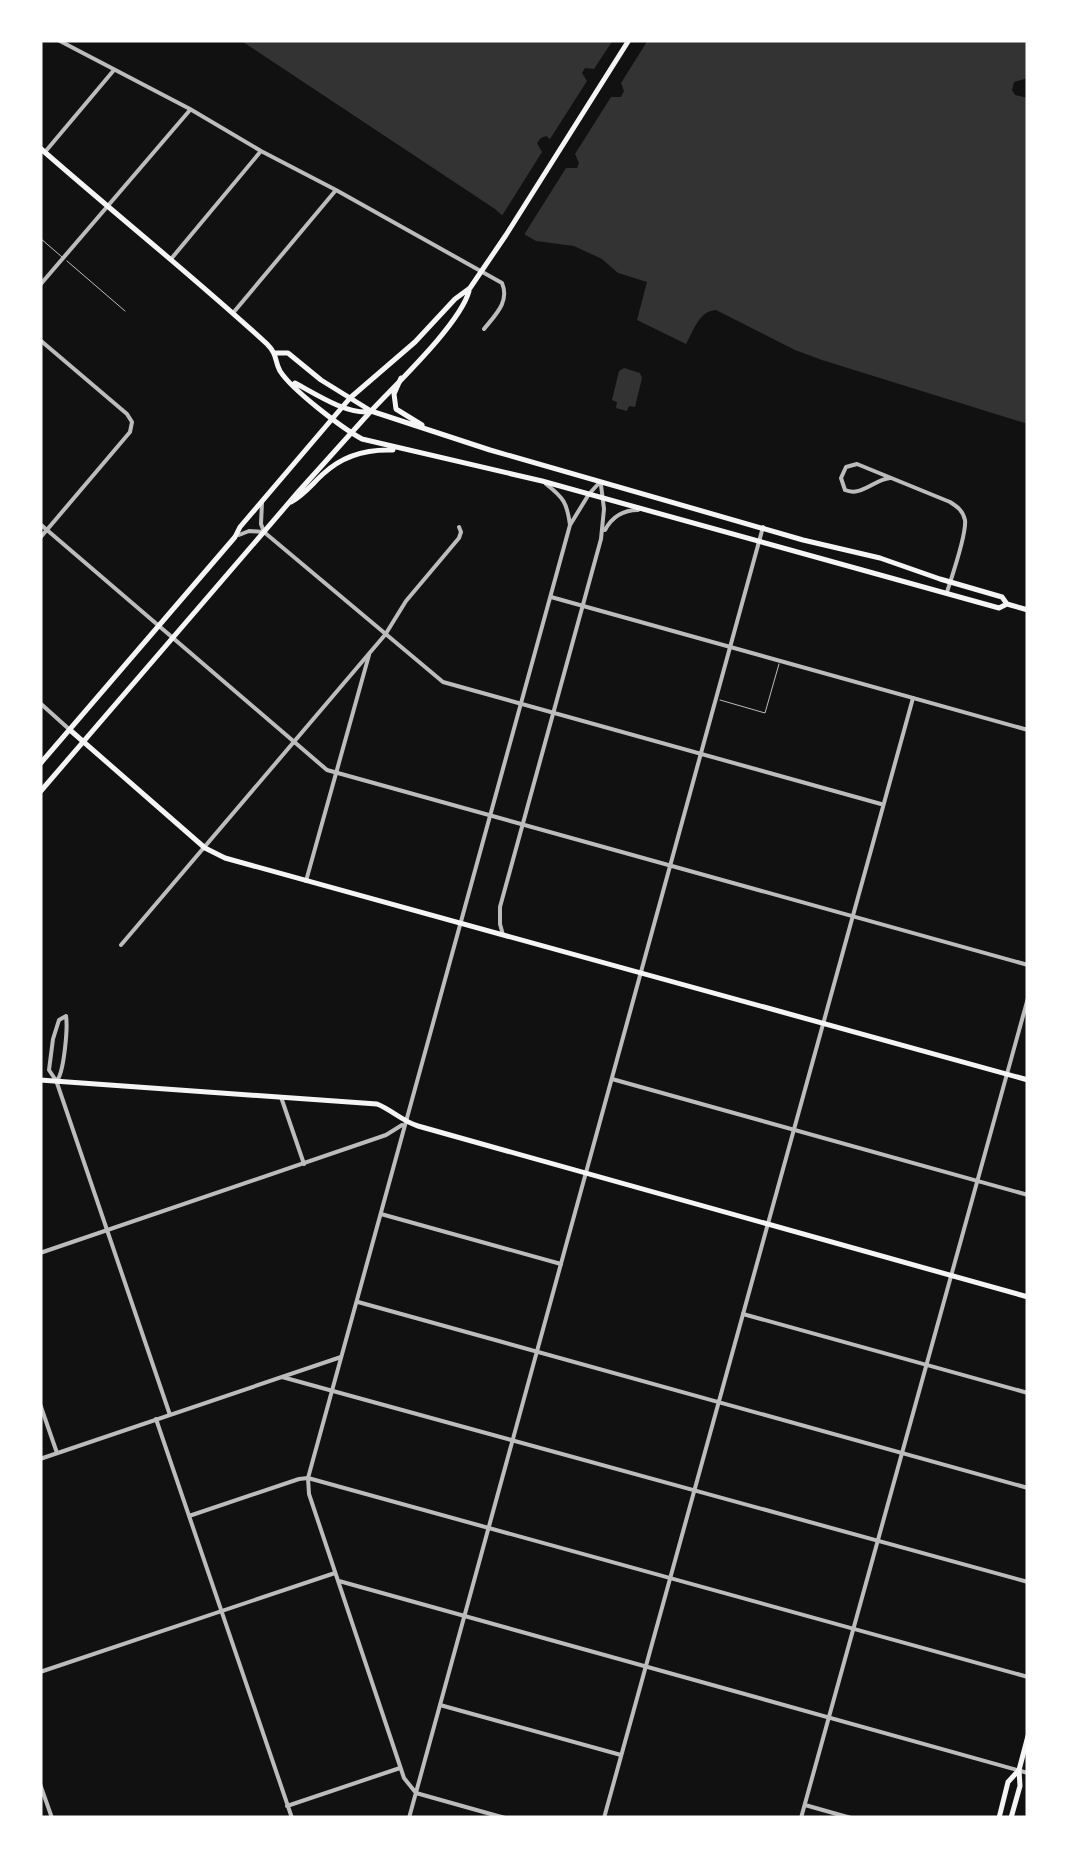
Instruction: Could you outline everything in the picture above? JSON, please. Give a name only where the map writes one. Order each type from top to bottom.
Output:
[{"type":"main road","points":[[40,764],[350,398],[470,288],[629,40]]},
{"type":"main road","points":[[42,150],[276,352],[279,370],[351,433],[375,443],[542,480],[998,608],[1007,604]]},
{"type":"main road","points":[[40,792],[466,304],[470,288]]},
{"type":"main road","points":[[276,352],[288,352],[309,371],[371,411],[600,482],[802,540],[880,558],[1002,597],[1007,604],[1028,610]]},
{"type":"main road","points":[[401,378],[394,394],[396,409],[433,432]]},
{"type":"main road","points":[[288,379],[361,413],[371,411]]},
{"type":"main road","points":[[289,504],[340,461],[372,450],[411,450]]},
{"type":"main road","points":[[846,566],[841,557],[847,550]]},
{"type":"main road","points":[[904,582],[910,577],[908,568]]},
{"type":"main road","points":[[70,730],[205,848],[224,858],[1028,1080]]},
{"type":"main road","points":[[40,1080],[377,1104],[406,1122],[1028,1297]]},
{"type":"main road","points":[[999,1818],[1008,1782],[1018,1770],[1028,1736]]},
{"type":"main road","points":[[1012,1818],[1020,1786],[1018,1770]]},
{"type":"street","points":[[58,40],[502,283],[506,291],[504,300],[484,328]]},
{"type":"street","points":[[42,150],[114,70]]},
{"type":"street","points":[[40,284],[190,110]]},
{"type":"street","points":[[170,259],[261,151]]},
{"type":"street","points":[[233,313],[336,190]]},
{"type":"street","points":[[40,340],[132,422],[130,432],[40,538]]},
{"type":"street","points":[[890,478],[853,493],[844,490],[841,478],[846,467],[857,464],[950,502],[963,515],[966,526],[946,593]]},
{"type":"street","points":[[542,480],[562,496],[570,526]]},
{"type":"street","points":[[505,1818],[416,1793],[404,1778],[309,1494],[308,1478],[570,526],[588,494],[600,482]]},
{"type":"street","points":[[600,482],[602,539]]},
{"type":"street","points":[[262,502],[264,532],[443,682],[883,805]]},
{"type":"street","points":[[503,936],[500,907],[602,539],[616,516],[644,509]]},
{"type":"street","points":[[40,524],[324,768],[1028,964]]},
{"type":"street","points":[[409,1818],[763,527]]},
{"type":"street","points":[[121,945],[369,655],[406,601],[459,538],[460,528]]},
{"type":"street","points":[[234,538],[249,530],[264,532]]},
{"type":"street","points":[[551,597],[1028,730]]},
{"type":"street","points":[[306,881],[369,655]]},
{"type":"street","points":[[604,1818],[913,698]]},
{"type":"street","points":[[40,703],[70,730]]},
{"type":"street","points":[[802,1818],[1028,998]]},
{"type":"street","points":[[57,1081],[62,1071],[66,1016],[57,1026],[49,1070],[57,1081],[170,1415]]},
{"type":"street","points":[[612,1080],[1028,1195]]},
{"type":"street","points":[[281,1096],[304,1164]]},
{"type":"street","points":[[40,1253],[391,1134],[406,1122]]},
{"type":"street","points":[[380,1214],[561,1264]]},
{"type":"street","points":[[356,1302],[1028,1488]]},
{"type":"street","points":[[742,1314],[1028,1393]]},
{"type":"street","points":[[40,1459],[341,1357]]},
{"type":"street","points":[[282,1377],[1028,1582]]},
{"type":"street","points":[[40,1404],[56,1453]]},
{"type":"street","points":[[156,1419],[292,1818]]},
{"type":"street","points":[[189,1516],[308,1478],[1028,1677]]},
{"type":"street","points":[[40,1672],[335,1573]]},
{"type":"street","points":[[338,1580],[1028,1773]]},
{"type":"street","points":[[440,1705],[621,1755]]},
{"type":"street","points":[[288,1806],[400,1768]]},
{"type":"street","points":[[40,1784],[52,1818]]},
{"type":"street","points":[[805,1805],[851,1818]]},
{"type":"lane","points":[[40,238],[125,312]]},
{"type":"lane","points":[[716,699],[765,713],[780,660]]},
{"type":"shaded area","points":[[240,40],[1028,40],[1028,78],[1014,82],[1012,90],[1015,95],[1028,98],[1028,424],[822,360],[716,310],[701,318],[686,344],[637,320],[647,282],[618,273],[602,259],[574,246],[536,241],[524,234],[495,209]]},
{"type":"shaded area","points":[[624,368],[640,373],[642,378],[635,407],[629,406],[627,411],[616,408],[617,402],[612,400],[619,371]]},
{"type":"pier","points":[[613,40],[648,40],[621,83],[621,97],[611,97],[575,154],[577,168],[566,168],[522,238],[500,219],[542,152],[537,143],[546,136],[550,139],[587,81],[582,73],[585,68],[594,69]]}]
